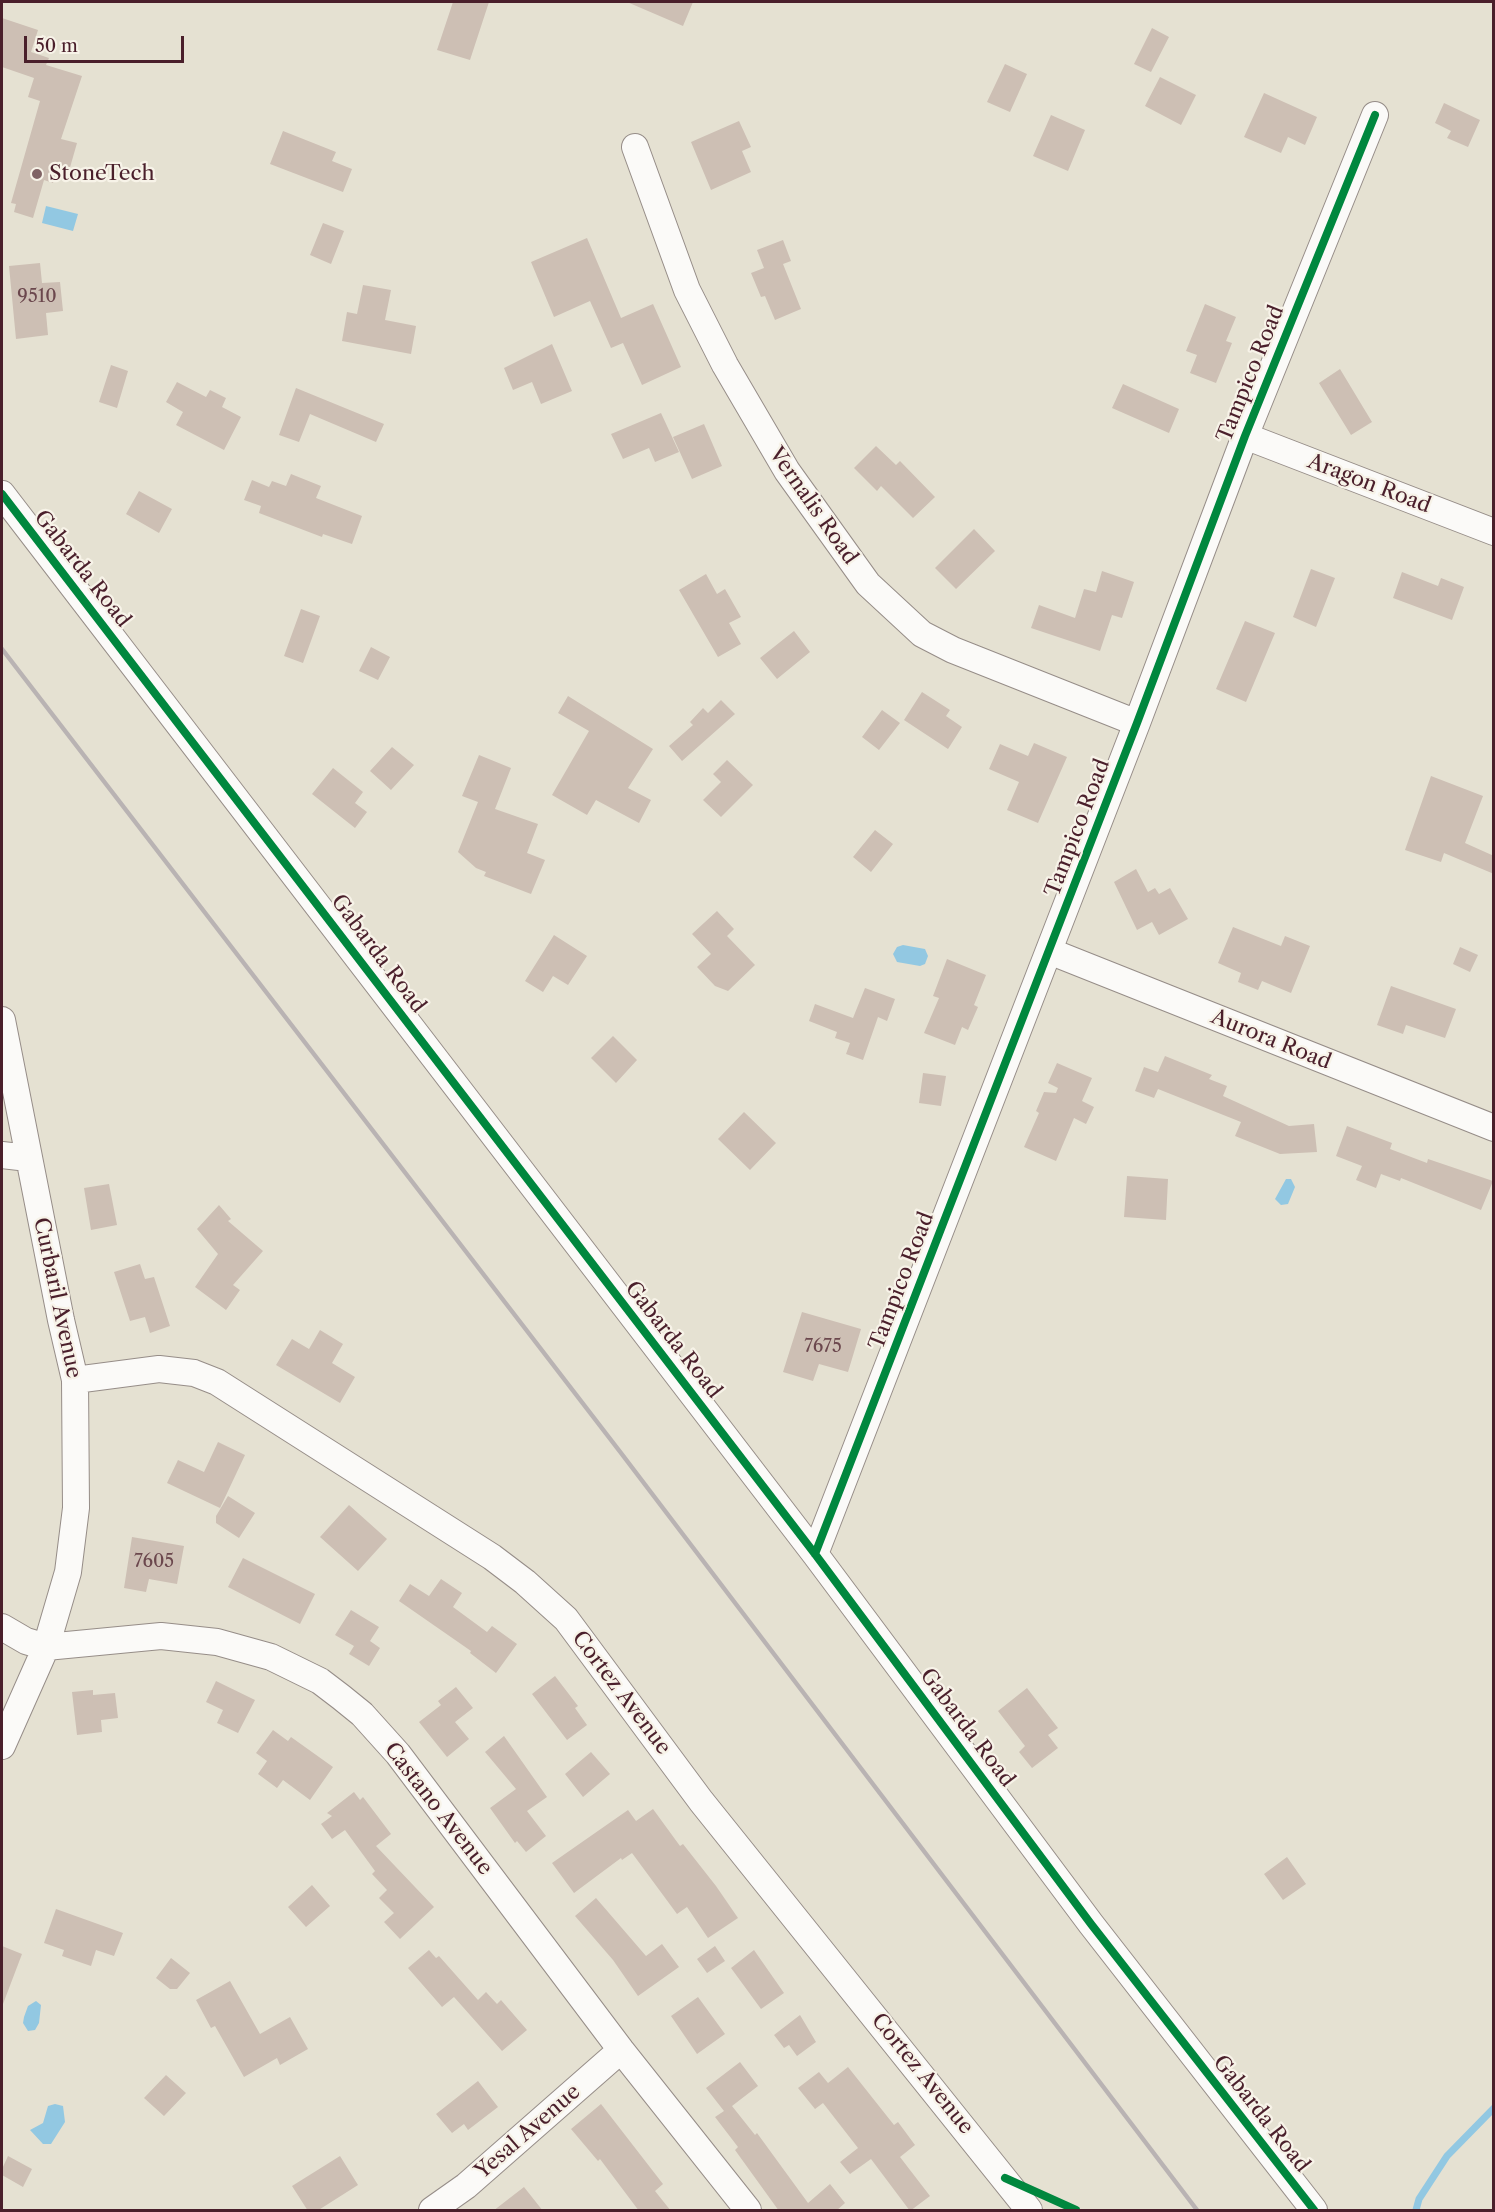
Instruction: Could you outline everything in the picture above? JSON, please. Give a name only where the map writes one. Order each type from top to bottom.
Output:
[{"type":"street","name":"Tampico Road","points":[[815,1554],[1137,723],[1245,436],[1375,115]]},
{"type":"street","name":"Vernalis Road","points":[[635,147],[687,290],[725,365],[787,471],[868,584],[922,634],[953,650],[1137,723]]},
{"type":"street","name":"Aragon Road","points":[[1245,436],[1494,532]]},
{"type":"street","name":"Gabarda Road","points":[[2,494],[815,1554],[1091,1924],[1314,2211]]},
{"type":"street","name":"Aurora Road","points":[[1049,951],[1494,1128]]},
{"type":"street","name":"Curbaril Avenue","points":[[2,1020],[28,1158],[75,1380],[76,1509],[68,1572],[46,1647],[2,1746]]},
{"type":"street","points":[[2,1155],[28,1158]]},
{"type":"street","name":"Cortez Avenue","points":[[75,1380],[159,1369],[195,1373],[217,1382],[492,1557],[525,1582],[566,1619],[701,1801],[1029,2211]]},
{"type":"street","name":"Castano Avenue","points":[[2,1627],[26,1641],[46,1647],[161,1636],[217,1641],[270,1657],[327,1686],[362,1714],[398,1754],[621,2050],[748,2211]]},
{"type":"street","name":"Yesal Avenue","points":[[432,2211],[491,2165],[621,2050]]},
{"type":"water","points":[[46,206],[78,214],[73,231],[42,223]]},
{"type":"water","points":[[903,945],[925,949],[928,956],[925,964],[920,966],[897,962],[893,954],[897,947]]},
{"type":"water","points":[[1286,1179],[1291,1179],[1295,1187],[1288,1204],[1281,1205],[1275,1199]]},
{"type":"water","points":[[36,2001],[41,2005],[39,2023],[35,2030],[28,2031],[23,2023],[24,2017],[28,2006]]},
{"type":"water","points":[[55,2104],[63,2106],[65,2122],[51,2144],[43,2144],[30,2130],[43,2123],[48,2106]]},
{"type":"building","points":[[453,2],[489,2],[470,60],[437,50]]},
{"type":"building","points":[[627,2],[693,2],[683,26]]},
{"type":"building","points":[[2,18],[38,30],[31,52],[49,58],[46,65],[82,76],[61,139],[77,143],[69,171],[57,168],[53,183],[44,180],[33,218],[14,212],[16,204],[11,203],[40,101],[28,97],[34,78],[2,67]]},
{"type":"building","points":[[1152,28],[1169,37],[1151,72],[1134,64]]},
{"type":"building","points":[[1005,64],[1027,74],[1010,112],[987,102]]},
{"type":"building","points":[[1160,77],[1196,95],[1181,125],[1145,106]]},
{"type":"building","points":[[1264,93],[1317,117],[1305,145],[1288,137],[1281,153],[1244,137]]},
{"type":"building","points":[[1444,103],[1480,120],[1468,147],[1447,138],[1451,131],[1435,123]]},
{"type":"building","points":[[1051,115],[1085,130],[1068,171],[1033,156]]},
{"type":"building","points":[[739,121],[751,147],[742,151],[751,172],[711,190],[691,142]]},
{"type":"building","points":[[283,131],[336,152],[332,161],[352,169],[343,192],[270,164]]},
{"type":"building","points":[[323,223],[344,231],[331,264],[310,255]]},
{"type":"building","points":[[587,238],[621,318],[653,304],[681,367],[642,385],[623,343],[611,348],[590,301],[554,317],[531,262]]},
{"type":"building","points":[[783,240],[791,261],[783,264],[801,309],[775,320],[765,296],[761,297],[751,273],[764,268],[757,250]]},
{"type":"building","points":[[40,263],[42,283],[60,282],[63,311],[46,313],[48,335],[16,339],[9,266]]},
{"type":"building","points":[[363,285],[391,290],[385,320],[416,326],[411,354],[342,341],[347,312],[357,314]]},
{"type":"building","points":[[1205,304],[1236,317],[1226,341],[1232,343],[1216,383],[1190,373],[1197,355],[1186,351]]},
{"type":"building","points":[[552,344],[572,391],[541,404],[532,382],[513,390],[504,368]]},
{"type":"building","points":[[111,365],[128,371],[117,408],[99,402]]},
{"type":"building","points":[[1340,369],[1372,422],[1351,435],[1319,383]]},
{"type":"building","points":[[177,382],[206,397],[210,390],[226,398],[222,407],[241,417],[224,450],[176,425],[183,412],[166,402]]},
{"type":"building","points":[[1123,384],[1179,409],[1169,433],[1112,408]]},
{"type":"building","points":[[296,388],[384,424],[376,442],[310,414],[299,442],[279,435]]},
{"type":"building","points":[[661,413],[679,452],[655,462],[649,448],[623,459],[611,434]]},
{"type":"building","points":[[704,424],[722,466],[692,479],[673,437]]},
{"type":"building","points":[[876,446],[896,465],[900,461],[935,497],[913,518],[881,486],[877,491],[854,468]]},
{"type":"building","points":[[291,474],[321,486],[316,498],[362,516],[352,544],[323,534],[322,537],[259,513],[261,506],[244,500],[252,480],[269,487],[272,481],[286,486]]},
{"type":"building","points":[[139,491],[172,509],[159,533],[126,514]]},
{"type":"building","points":[[974,529],[995,551],[956,589],[935,568]]},
{"type":"building","points":[[1311,569],[1335,578],[1316,627],[1293,617]]},
{"type":"building","points":[[1102,571],[1134,582],[1122,618],[1112,615],[1100,651],[1031,628],[1039,605],[1075,618],[1084,589],[1096,592]]},
{"type":"building","points":[[1402,572],[1438,586],[1441,578],[1464,587],[1452,620],[1393,598]]},
{"type":"building","points":[[706,574],[717,594],[725,589],[741,617],[729,623],[741,644],[718,657],[679,590]]},
{"type":"building","points":[[301,609],[320,616],[303,663],[284,656]]},
{"type":"building","points":[[1245,621],[1275,633],[1246,702],[1216,689]]},
{"type":"building","points":[[794,631],[810,652],[777,679],[760,658]]},
{"type":"building","points":[[371,647],[390,657],[378,680],[359,671]]},
{"type":"building","points":[[922,692],[950,710],[946,716],[962,727],[948,749],[904,720]]},
{"type":"building","points":[[568,696],[653,749],[628,788],[651,800],[639,823],[596,800],[587,815],[552,795],[589,731],[558,713]]},
{"type":"building","points":[[721,700],[735,714],[682,761],[669,746],[693,725],[690,722],[703,708],[708,713]]},
{"type":"building","points":[[882,710],[900,723],[879,750],[862,737]]},
{"type":"building","points":[[1034,743],[1067,757],[1038,823],[1007,810],[1019,782],[989,769],[1000,744],[1028,756]]},
{"type":"building","points":[[392,747],[414,765],[391,790],[370,771]]},
{"type":"building","points":[[479,755],[511,768],[495,809],[538,824],[527,853],[545,860],[531,894],[484,876],[486,872],[476,868],[458,852],[478,802],[462,796]]},
{"type":"building","points":[[727,760],[753,785],[721,817],[703,800],[721,782],[713,774]]},
{"type":"building","points":[[333,768],[363,792],[355,803],[367,812],[355,828],[312,794]]},
{"type":"building","points":[[1431,776],[1483,796],[1465,843],[1494,856],[1494,874],[1444,853],[1441,862],[1405,850]]},
{"type":"building","points":[[875,830],[893,844],[871,872],[853,857]]},
{"type":"building","points":[[1136,869],[1148,892],[1155,888],[1159,894],[1170,888],[1188,919],[1159,935],[1152,922],[1137,930],[1114,882]]},
{"type":"building","points":[[717,911],[734,929],[727,936],[755,965],[728,991],[715,986],[697,967],[711,954],[692,934]]},
{"type":"building","points":[[1233,927],[1281,946],[1285,936],[1310,946],[1291,993],[1262,981],[1258,990],[1238,982],[1241,973],[1218,963]]},
{"type":"building","points":[[554,935],[587,956],[568,985],[553,976],[543,992],[525,981]]},
{"type":"building","points":[[1460,947],[1478,955],[1470,972],[1453,964]]},
{"type":"building","points":[[947,959],[986,975],[974,1005],[978,1007],[968,1030],[962,1027],[955,1045],[924,1033],[939,998],[933,996]]},
{"type":"building","points":[[1391,986],[1456,1009],[1445,1038],[1406,1025],[1403,1034],[1377,1025]]},
{"type":"building","points":[[865,988],[895,999],[887,1021],[878,1017],[863,1060],[846,1054],[850,1043],[835,1038],[837,1032],[809,1021],[815,1004],[853,1018]]},
{"type":"building","points":[[613,1036],[637,1060],[616,1083],[591,1058]]},
{"type":"building","points":[[1165,1056],[1212,1075],[1209,1079],[1227,1086],[1223,1096],[1289,1126],[1314,1124],[1317,1152],[1280,1154],[1235,1136],[1241,1122],[1158,1089],[1154,1098],[1135,1091],[1144,1067],[1158,1072]]},
{"type":"building","points":[[1057,1063],[1092,1078],[1082,1101],[1094,1107],[1086,1124],[1074,1118],[1056,1161],[1024,1147],[1039,1113],[1036,1111],[1044,1092],[1056,1093],[1058,1088],[1048,1083]]},
{"type":"building","points":[[923,1073],[946,1076],[941,1106],[919,1103]]},
{"type":"building","points":[[744,1112],[776,1143],[750,1170],[718,1139]]},
{"type":"building","points":[[1347,1126],[1392,1143],[1390,1149],[1427,1163],[1428,1159],[1493,1181],[1481,1210],[1401,1178],[1400,1181],[1381,1174],[1376,1188],[1356,1180],[1362,1166],[1336,1156]]},
{"type":"building","points":[[1127,1176],[1168,1179],[1166,1220],[1124,1217]]},
{"type":"building","points":[[109,1184],[117,1225],[91,1230],[84,1188]]},
{"type":"building","points":[[219,1205],[231,1219],[228,1221],[263,1251],[233,1285],[240,1290],[226,1310],[195,1287],[218,1254],[197,1229]]},
{"type":"building","points":[[140,1264],[145,1279],[154,1277],[170,1326],[150,1333],[145,1317],[130,1321],[114,1272]]},
{"type":"building","points":[[802,1312],[861,1329],[848,1372],[819,1364],[813,1381],[783,1372]]},
{"type":"building","points":[[320,1330],[343,1344],[332,1363],[355,1377],[340,1403],[276,1365],[292,1339],[309,1349]]},
{"type":"building","points":[[218,1442],[245,1455],[220,1508],[167,1483],[178,1460],[204,1472]]},
{"type":"building","points":[[228,1496],[255,1513],[239,1538],[216,1523],[216,1516]]},
{"type":"building","points":[[349,1505],[387,1539],[358,1571],[320,1537]]},
{"type":"building","points":[[132,1537],[184,1546],[177,1584],[149,1579],[146,1592],[124,1588]]},
{"type":"building","points":[[243,1558],[315,1594],[300,1624],[228,1587]]},
{"type":"building","points":[[441,1579],[462,1593],[453,1607],[487,1632],[492,1626],[517,1644],[496,1673],[470,1653],[471,1651],[399,1601],[410,1584],[429,1596]]},
{"type":"building","points":[[351,1610],[379,1627],[370,1641],[380,1648],[369,1666],[349,1654],[354,1646],[335,1635]]},
{"type":"building","points":[[555,1676],[578,1706],[575,1708],[587,1725],[567,1740],[532,1694]]},
{"type":"building","points":[[216,1681],[255,1700],[238,1733],[217,1723],[223,1710],[206,1702]]},
{"type":"building","points":[[456,1687],[473,1708],[455,1722],[469,1739],[447,1757],[419,1722],[441,1705],[438,1701]]},
{"type":"building","points":[[1027,1688],[1058,1728],[1048,1735],[1058,1748],[1032,1768],[1019,1752],[1025,1746],[998,1711]]},
{"type":"building","points":[[93,1690],[93,1695],[115,1693],[118,1718],[101,1720],[102,1732],[77,1735],[72,1692]]},
{"type":"building","points":[[273,1730],[288,1741],[291,1737],[333,1767],[310,1800],[283,1780],[277,1788],[258,1774],[267,1761],[256,1753]]},
{"type":"building","points":[[504,1736],[547,1797],[527,1811],[546,1836],[526,1852],[517,1841],[515,1843],[490,1808],[516,1789],[485,1752]]},
{"type":"building","points":[[591,1752],[610,1774],[583,1797],[565,1774]]},
{"type":"building","points":[[354,1792],[360,1800],[363,1797],[391,1834],[376,1846],[434,1907],[400,1939],[384,1922],[394,1913],[379,1898],[387,1890],[372,1874],[375,1871],[345,1830],[332,1839],[321,1824],[332,1816],[327,1813]]},
{"type":"building","points":[[653,1809],[680,1846],[683,1844],[716,1886],[738,1918],[708,1938],[687,1907],[677,1914],[632,1853],[622,1860],[621,1858],[574,1893],[552,1863],[628,1810],[636,1821]]},
{"type":"building","points":[[1287,1857],[1306,1884],[1283,1900],[1264,1874]]},
{"type":"building","points":[[312,1885],[330,1906],[306,1927],[288,1907]]},
{"type":"building","points":[[596,1898],[646,1956],[662,1944],[679,1967],[638,1996],[613,1960],[575,1916]]},
{"type":"building","points":[[56,1909],[123,1933],[114,1956],[96,1950],[91,1966],[62,1956],[64,1950],[44,1943]]},
{"type":"building","points":[[2,1946],[22,1954],[3,2004],[2,2004]]},
{"type":"building","points":[[715,1946],[725,1961],[707,1973],[697,1959]]},
{"type":"building","points":[[429,1950],[436,1958],[439,1956],[478,2000],[486,1992],[497,2004],[501,2000],[527,2030],[502,2051],[454,1997],[442,2007],[408,1968]]},
{"type":"building","points":[[754,1950],[784,1993],[761,2009],[731,1968]]},
{"type":"building","points":[[171,1958],[190,1973],[177,1989],[170,1989],[156,1978]]},
{"type":"building","points":[[230,1981],[260,2034],[290,2017],[308,2049],[280,2065],[277,2058],[244,2077],[215,2026],[211,2028],[196,2000]]},
{"type":"building","points":[[698,1997],[725,2034],[697,2054],[671,2016]]},
{"type":"building","points":[[800,2015],[816,2042],[797,2056],[789,2045],[784,2048],[774,2035]]},
{"type":"building","points":[[740,2062],[758,2086],[732,2106],[755,2135],[757,2133],[808,2203],[830,2184],[845,2203],[836,2211],[779,2211],[735,2150],[738,2147],[715,2117],[724,2111],[706,2088]]},
{"type":"building","points":[[848,2067],[894,2125],[898,2122],[915,2145],[900,2157],[930,2196],[910,2211],[871,2159],[850,2174],[840,2162],[858,2148],[823,2103],[815,2109],[798,2088],[819,2072],[828,2083]]},
{"type":"building","points":[[166,2075],[186,2093],[164,2116],[144,2098]]},
{"type":"building","points":[[478,2081],[498,2107],[468,2130],[464,2124],[452,2133],[436,2114]]},
{"type":"building","points":[[601,2104],[663,2184],[655,2191],[671,2211],[639,2211],[600,2159],[598,2161],[571,2129]]},
{"type":"building","points":[[8,2156],[32,2169],[23,2187],[2,2175],[2,2169]]},
{"type":"building","points":[[340,2156],[358,2185],[317,2211],[308,2211],[292,2186]]},
{"type":"building","points":[[524,2187],[543,2211],[493,2211]]},
{"type":"waterway","points":[[1416,2210],[1419,2199],[1447,2156],[1494,2108]]},
{"type":"railway","points":[[2,649],[621,1453],[1197,2210]]},
{"type":"cycle path","points":[[815,1554],[1137,723],[1245,436],[1375,115]]},
{"type":"cycle path","points":[[2,494],[815,1554],[1091,1924],[1314,2210]]},
{"type":"cycle path","points":[[1005,2178],[1076,2210]]},
{"type":"place","name":"StoneTech","points":[[37,174]]}]
